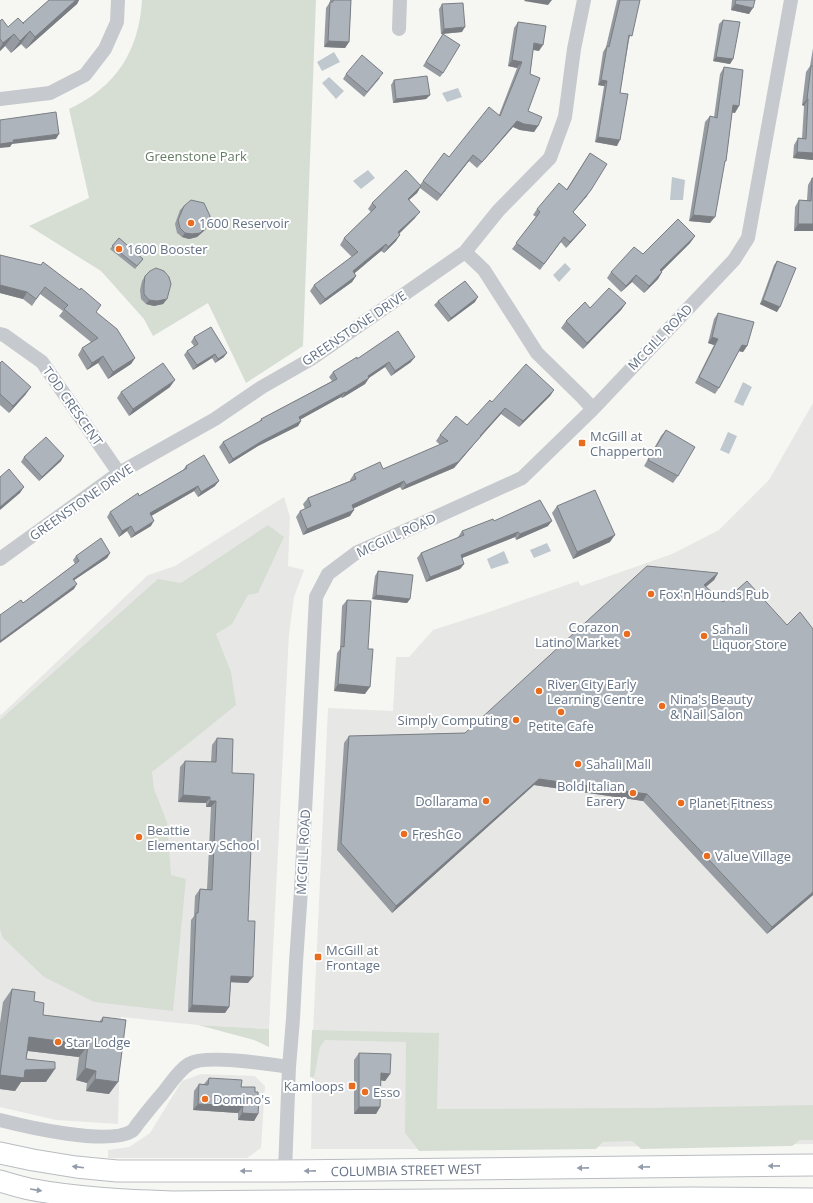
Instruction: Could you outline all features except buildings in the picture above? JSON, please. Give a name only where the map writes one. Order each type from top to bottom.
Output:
[{"type":"main road","name":"COLUMBIA STREET WEST","points":[[0,1153],[69,1166],[117,1171],[285,1171],[813,1165]]},
{"type":"main road","name":"MCGILL ROAD","points":[[283,1202],[285,1171]]},
{"type":"main road","points":[[0,1181],[28,1189],[72,1196],[118,1200],[283,1202],[692,1198],[813,1199]]},
{"type":"street","points":[[0,99],[50,93],[85,75],[105,49],[117,22],[118,0]]},
{"type":"street","points":[[399,29],[400,0]]},
{"type":"street","name":"GREENSTONE DRIVE","points":[[0,559],[119,473],[215,419],[262,387],[311,359],[465,252],[498,211],[550,158],[564,118],[574,49],[584,0]]},
{"type":"street","name":"MCGILL ROAD","points":[[285,1171],[289,1067],[301,890],[316,597],[328,574],[356,553],[522,478],[593,409],[734,260],[748,238],[791,0]]},
{"type":"street","points":[[465,252],[484,270],[536,353],[593,409]]},
{"type":"street","name":"TOD CRESCENT","points":[[0,334],[4,334],[42,362],[119,473]]},
{"type":"street","points":[[0,1120],[71,1134],[104,1137],[119,1136],[132,1130],[180,1071],[190,1063],[203,1059],[251,1062],[289,1067]]},
{"type":"shaded area","points":[[334,52],[340,62],[322,71],[317,62]]},
{"type":"shaded area","points":[[329,77],[344,91],[336,99],[322,83]]},
{"type":"shaded area","points":[[458,88],[462,97],[447,102],[442,93]]},
{"type":"shaded area","points":[[368,170],[375,178],[361,189],[353,181]]},
{"type":"shaded area","points":[[672,177],[685,180],[683,200],[670,200]]},
{"type":"shaded area","points":[[565,263],[571,269],[559,282],[553,275]]},
{"type":"shaded area","points":[[743,382],[752,387],[743,406],[734,402]]},
{"type":"shaded area","points":[[813,403],[813,1144],[437,1149],[311,1149],[313,1032],[328,708],[393,711],[396,657],[409,657],[433,630],[578,581],[581,586],[672,554],[719,530],[769,480]]},
{"type":"shaded area","points":[[728,432],[737,436],[729,454],[720,450]]},
{"type":"shaded area","name":"Beattie Elementary School","points":[[284,497],[290,517],[288,566],[304,570],[294,597],[289,634],[269,1029],[198,1025],[121,1017],[118,1124],[56,1120],[0,1107],[0,714],[1,715],[148,575],[175,566]]},
{"type":"shaded area","points":[[547,543],[551,551],[534,558],[530,550]]},
{"type":"shaded area","points":[[504,551],[509,563],[491,569],[487,559]]},
{"type":"shaded area","points":[[201,1074],[255,1076],[265,1086],[261,1148],[247,1158],[108,1158],[108,1150],[129,1147],[150,1133],[182,1081]]},
{"type":"green space","name":"Greenstone Park","points":[[142,0],[316,0],[303,346],[246,383],[208,303],[153,336],[144,319],[101,271],[29,226],[89,198],[69,109],[86,100],[100,90],[122,65],[130,51],[136,35]]},
{"type":"green space","name":"Beattie Elementary School","points":[[268,525],[284,537],[258,593],[248,595],[232,624],[216,634],[231,672],[236,705],[152,772],[154,789],[167,822],[171,875],[186,879],[173,1011],[94,1002],[44,977],[3,938],[0,929],[0,720],[158,579],[181,583]]},
{"type":"green space","points":[[198,1025],[269,1029],[269,1047],[254,1040]]},
{"type":"green space","points":[[312,1030],[439,1033],[437,1109],[645,1108],[813,1105],[813,1140],[800,1140],[792,1146],[641,1149],[632,1141],[603,1142],[596,1149],[419,1151],[405,1133],[406,1042],[325,1040],[320,1047],[314,1077],[310,1077]]},
{"type":"place","name":"1600 Reservoir","points":[[191,223]]},
{"type":"place","name":"1600 Booster","points":[[119,249]]},
{"type":"place","name":"McGill at Chapperton","points":[[582,443]]},
{"type":"place","name":"Fox'n Hounds Pub","points":[[651,594]]},
{"type":"place","name":"Corazon Latino Market","points":[[627,634]]},
{"type":"place","name":"Sahali Liquor Store","points":[[704,636]]},
{"type":"place","name":"River City Early Learning Centre","points":[[539,691]]},
{"type":"place","name":"Nina's Beauty & Nail Salon","points":[[662,706]]},
{"type":"place","name":"Petite Cafe","points":[[561,712]]},
{"type":"place","name":"Simply Computing","points":[[516,720]]},
{"type":"place","name":"Sahali Mall","points":[[578,764]]},
{"type":"place","name":"Bold Italian Earery","points":[[633,793]]},
{"type":"place","name":"Dollarama","points":[[486,801]]},
{"type":"place","name":"Planet Fitness","points":[[681,803]]},
{"type":"place","name":"FreshCo","points":[[404,834]]},
{"type":"place","name":"Beattie Elementary School","points":[[139,837]]},
{"type":"place","name":"Value Village","points":[[707,856]]},
{"type":"place","name":"McGill at Frontage","points":[[318,957]]},
{"type":"place","name":"Star Lodge","points":[[58,1042]]},
{"type":"place","name":"Kamloops","points":[[352,1086]]},
{"type":"place","name":"Esso","points":[[365,1092]]},
{"type":"place","name":"Domino's","points":[[205,1099]]}]
